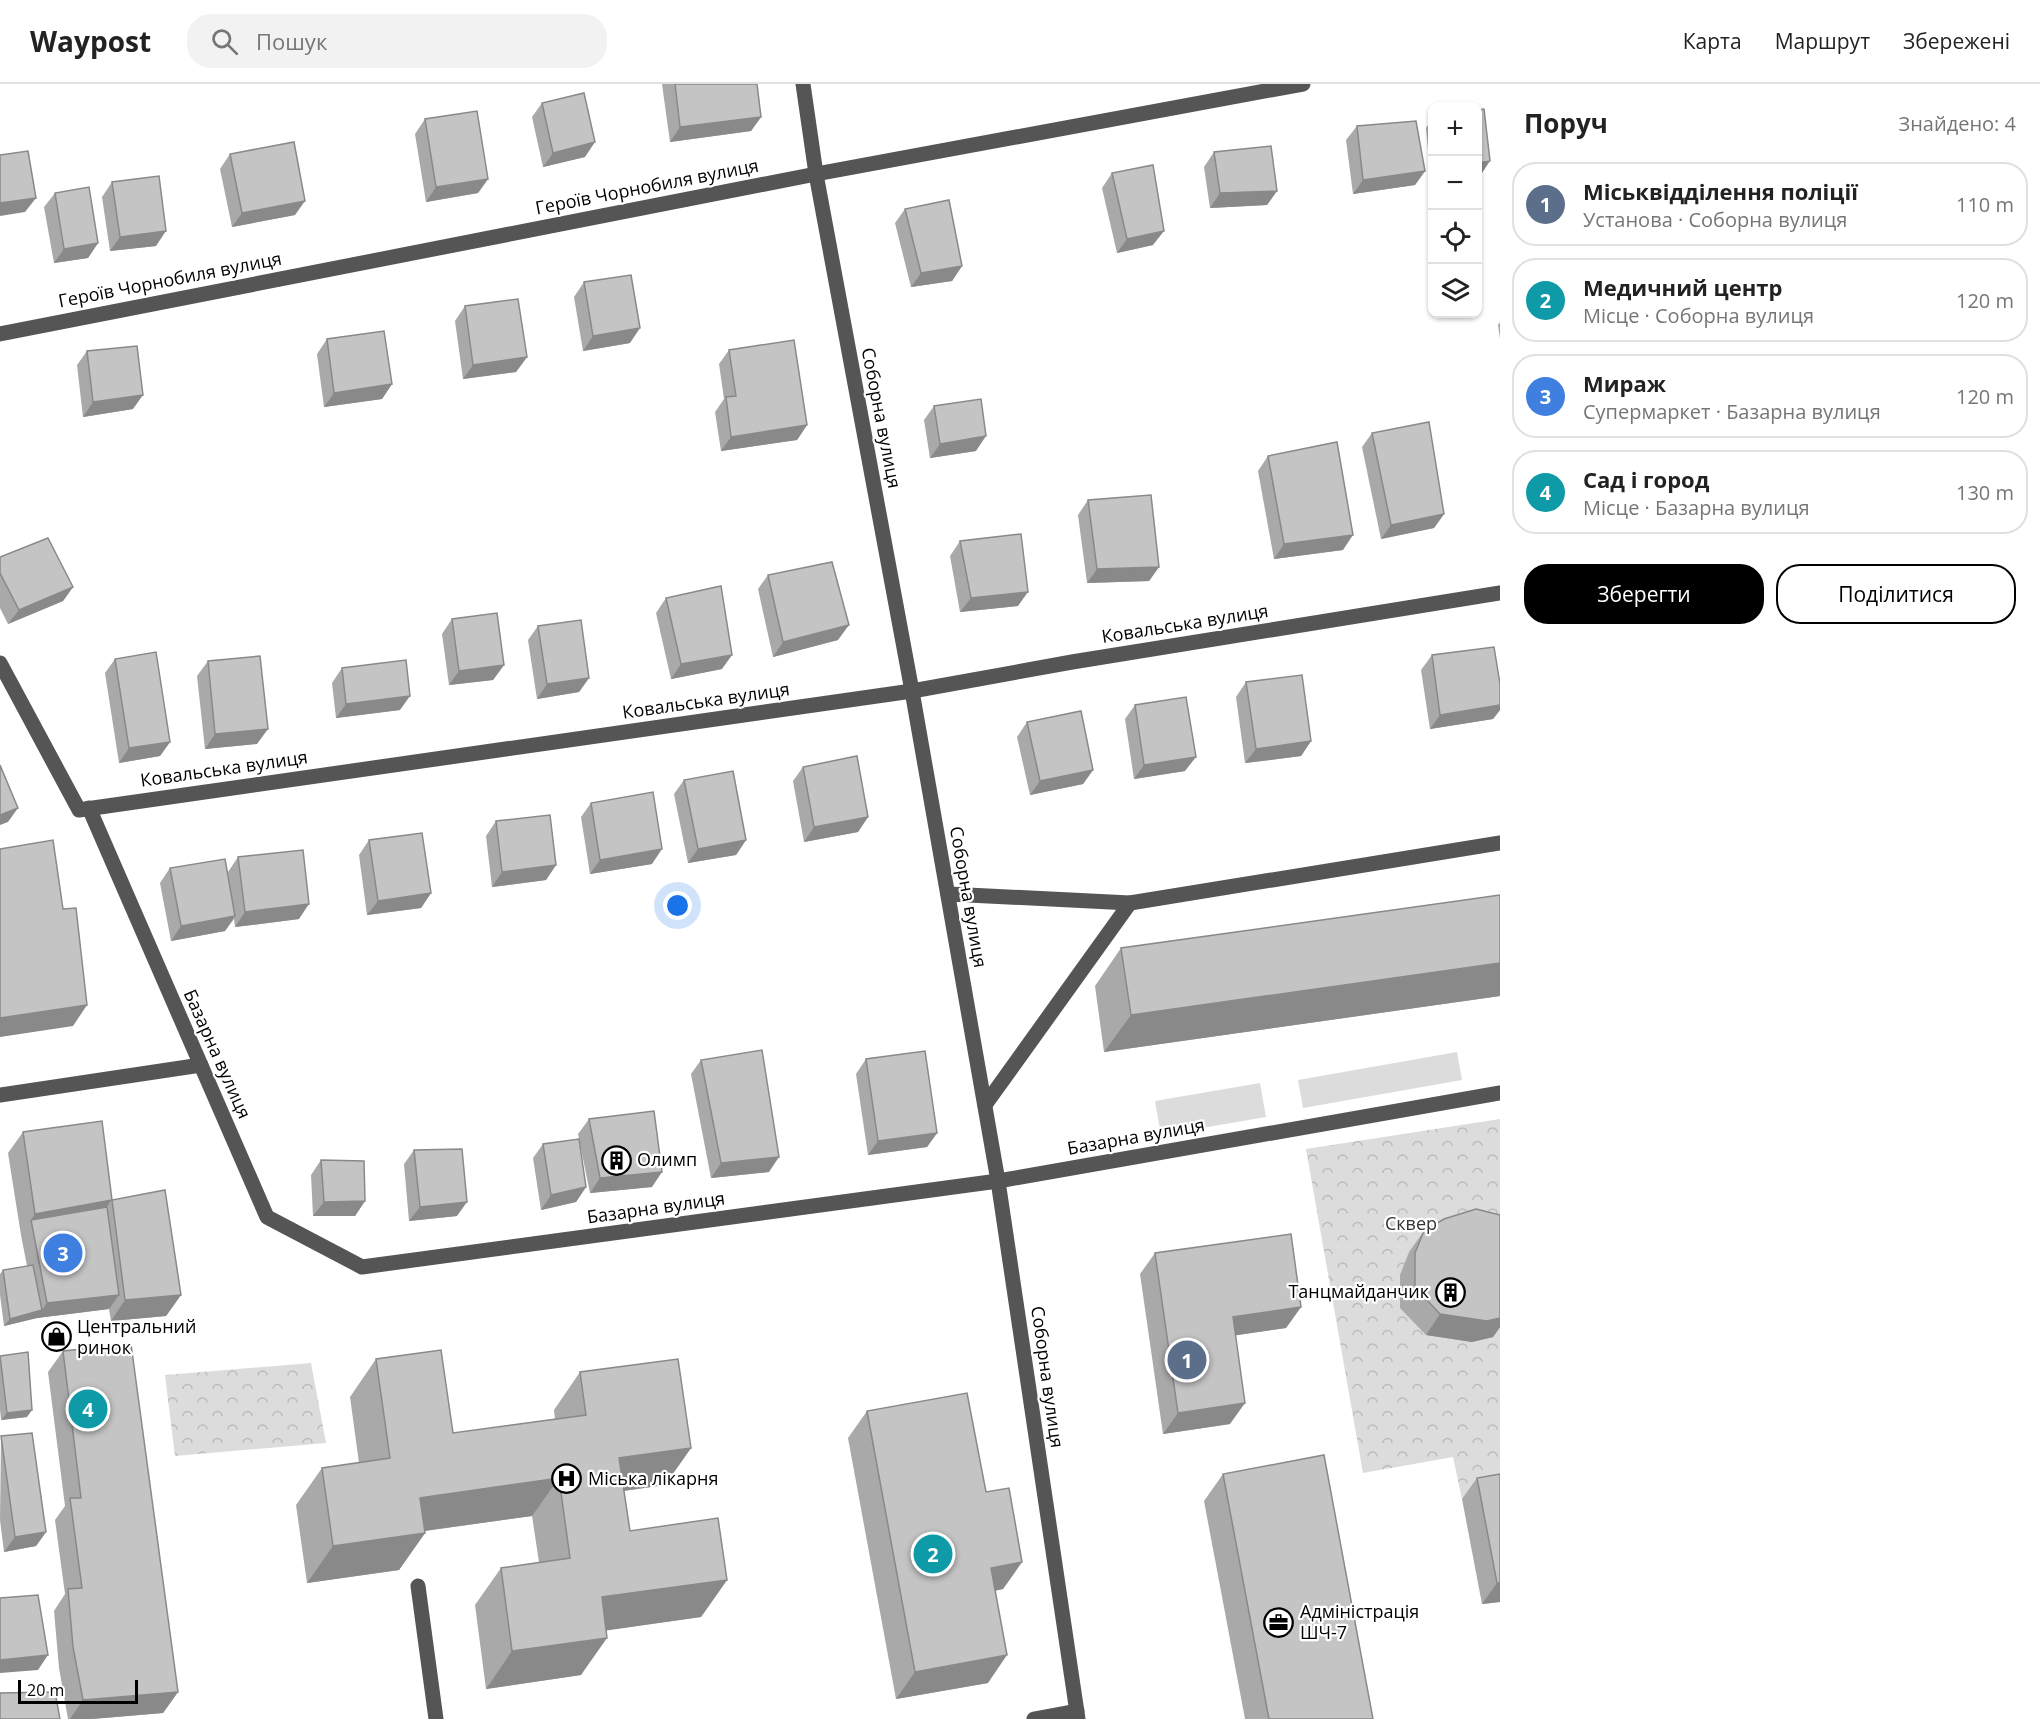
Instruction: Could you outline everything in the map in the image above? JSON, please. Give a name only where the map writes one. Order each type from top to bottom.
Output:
[{"type":"street","name":"Соборна вулиця","points":[[802,84],[816,174],[912,691],[998,1181],[1078,1715]]},
{"type":"street","name":"Героїв Чорнобиля вулиця","points":[[0,334],[816,174],[1303,84]]},
{"type":"street","name":"Ковальська вулиця","points":[[89,808],[912,691],[1072,662],[1500,593]]},
{"type":"street","points":[[0,663],[79,810],[89,808]]},
{"type":"street","name":"Базарна вулиця","points":[[89,808],[267,1217],[362,1267],[998,1181],[1500,1093]]},
{"type":"street","points":[[948,894],[1130,903],[1500,843]]},
{"type":"street","points":[[985,1105],[1130,903]]},
{"type":"street","points":[[0,1095],[201,1065]]},
{"type":"street","points":[[418,1586],[436,1719]]},
{"type":"street","points":[[1034,1719],[1078,1715]]},
{"type":"green space","points":[[1457,1052],[1462,1080],[1303,1108],[1298,1080]]},
{"type":"green space","points":[[1260,1083],[1266,1117],[1161,1135],[1155,1101]]},
{"type":"green space","name":"Сквер","points":[[1500,1119],[1500,1493],[1462,1499],[1453,1457],[1363,1473],[1306,1149]]},
{"type":"green space","points":[[311,1363],[326,1443],[175,1456],[165,1375]]},
{"type":"building","points":[[675,84],[757,84],[761,117],[680,127]]},
{"type":"building","points":[[584,93],[595,142],[553,153],[542,103]]},
{"type":"building","points":[[1482,109],[1484,109],[1490,161],[1482,162],[1482,156]]},
{"type":"building","points":[[477,111],[488,179],[436,187],[425,119]]},
{"type":"building","points":[[1416,121],[1425,171],[1363,180],[1357,126]]},
{"type":"building","points":[[294,142],[305,201],[242,213],[230,154]]},
{"type":"building","points":[[1271,146],[1277,191],[1220,193],[1214,152]]},
{"type":"building","points":[[28,151],[36,198],[0,203],[0,155]]},
{"type":"building","points":[[1153,165],[1164,231],[1127,239],[1112,173]]},
{"type":"building","points":[[159,176],[166,231],[120,237],[112,182]]},
{"type":"building","points":[[89,187],[98,243],[64,249],[55,193]]},
{"type":"building","points":[[949,200],[962,266],[921,273],[905,209]]},
{"type":"building","points":[[631,275],[640,328],[593,336],[584,282]]},
{"type":"building","points":[[518,299],[527,357],[473,365],[465,306]]},
{"type":"building","points":[[384,331],[392,384],[334,393],[327,339]]},
{"type":"building","points":[[794,340],[807,425],[731,437],[726,397],[736,396],[729,350]]},
{"type":"building","points":[[137,346],[143,395],[93,402],[87,351]]},
{"type":"building","points":[[981,399],[986,436],[940,444],[934,406]]},
{"type":"building","points":[[1429,422],[1444,514],[1391,525],[1372,433]]},
{"type":"building","points":[[1337,442],[1353,535],[1284,544],[1268,456]]},
{"type":"building","points":[[1151,495],[1159,567],[1097,569],[1088,500]]},
{"type":"building","points":[[1021,534],[1028,592],[971,598],[960,541]]},
{"type":"building","points":[[48,538],[73,587],[19,610],[0,573],[0,557]]},
{"type":"building","points":[[832,562],[849,625],[783,642],[768,575]]},
{"type":"building","points":[[721,586],[732,655],[681,664],[666,598]]},
{"type":"building","points":[[497,613],[504,665],[459,671],[452,619]]},
{"type":"building","points":[[581,620],[589,678],[547,684],[538,626]]},
{"type":"building","points":[[1494,647],[1500,684],[1500,705],[1440,715],[1432,655]]},
{"type":"building","points":[[156,652],[170,742],[129,748],[115,659]]},
{"type":"building","points":[[260,656],[268,729],[215,734],[208,661]]},
{"type":"building","points":[[406,660],[410,696],[346,704],[342,668]]},
{"type":"building","points":[[1302,675],[1311,741],[1256,749],[1246,682]]},
{"type":"building","points":[[1186,697],[1196,757],[1144,765],[1135,705]]},
{"type":"building","points":[[1081,711],[1093,770],[1040,781],[1027,722]]},
{"type":"building","points":[[857,756],[868,817],[814,827],[803,767]]},
{"type":"building","points":[[0,765],[18,808],[0,815]]},
{"type":"building","points":[[733,771],[746,840],[698,849],[684,780]]},
{"type":"building","points":[[653,792],[662,849],[600,860],[591,803]]},
{"type":"building","points":[[550,815],[556,865],[502,872],[496,821]]},
{"type":"building","points":[[422,833],[431,893],[378,901],[369,840]]},
{"type":"building","points":[[53,840],[63,909],[76,908],[87,1005],[0,1018],[0,849]]},
{"type":"building","points":[[303,850],[309,904],[245,912],[238,857]]},
{"type":"building","points":[[225,859],[235,916],[181,926],[170,868]]},
{"type":"building","points":[[1500,895],[1500,963],[1131,1015],[1121,948]]},
{"type":"building","points":[[762,1050],[779,1157],[721,1163],[701,1060]]},
{"type":"building","points":[[925,1051],[937,1133],[878,1141],[866,1059]]},
{"type":"building","name":"Олимп","points":[[654,1111],[662,1172],[600,1178],[589,1119]]},
{"type":"building","points":[[102,1121],[112,1200],[35,1214],[23,1132]]},
{"type":"building","points":[[579,1139],[586,1187],[551,1195],[543,1144]]},
{"type":"building","points":[[462,1149],[467,1202],[420,1207],[414,1150]]},
{"type":"building","points":[[321,1160],[364,1161],[365,1201],[324,1202]]},
{"type":"building","points":[[165,1190],[181,1295],[125,1300],[112,1200]]},
{"type":"building","points":[[107,1207],[119,1295],[47,1303],[31,1220]]},
{"type":"building","name":"Танцмайданчик","points":[[1476,1209],[1500,1215],[1500,1318],[1487,1321],[1440,1314],[1415,1287],[1415,1253],[1424,1231],[1444,1219]]},
{"type":"building","points":[[1291,1234],[1301,1307],[1233,1317],[1245,1403],[1178,1413],[1155,1253]]},
{"type":"building","points":[[33,1265],[42,1310],[10,1319],[3,1270]]},
{"type":"building","points":[[131,1344],[178,1692],[83,1700],[73,1647],[68,1589],[82,1588],[70,1498],[81,1498],[63,1351]]},
{"type":"building","points":[[441,1350],[453,1433],[586,1415],[580,1372],[678,1359],[691,1448],[619,1458],[630,1531],[718,1518],[727,1580],[602,1597],[607,1638],[512,1651],[501,1568],[570,1558],[559,1478],[420,1498],[425,1533],[333,1546],[322,1468],[390,1458],[376,1359]]},
{"type":"building","points":[[28,1352],[32,1410],[7,1413],[0,1356]]},
{"type":"building","points":[[967,1393],[986,1492],[1009,1488],[1022,1562],[991,1568],[1007,1655],[915,1672],[867,1411]]},
{"type":"building","points":[[32,1433],[46,1532],[15,1537],[1,1436]]},
{"type":"building","name":"Адміністрація ШЧ-7","points":[[1324,1455],[1373,1719],[1269,1719],[1223,1474]]},
{"type":"building","points":[[1500,1474],[1500,1583],[1497,1583],[1477,1478]]},
{"type":"building","points":[[38,1595],[48,1655],[0,1660],[0,1598]]},
{"type":"building","points":[[55,1692],[60,1719],[0,1719],[0,1693]]},
{"type":"place","name":"Олимп","points":[[616,1160]]},
{"type":"place","name":"Мираж","points":[[63,1253]]},
{"type":"place","name":"Танцмайданчик","points":[[1450,1292]]},
{"type":"place","name":"Центральний ринок","points":[[56,1337]]},
{"type":"place","name":"Міськвідділення поліції","points":[[1187,1360]]},
{"type":"place","name":"Сад і город","points":[[88,1409]]},
{"type":"place","name":"Міська лікарня","points":[[567,1479]]},
{"type":"place","name":"Медичний центр","points":[[933,1554]]},
{"type":"place","name":"Адміністрація ШЧ-7","points":[[1279,1622]]}]
